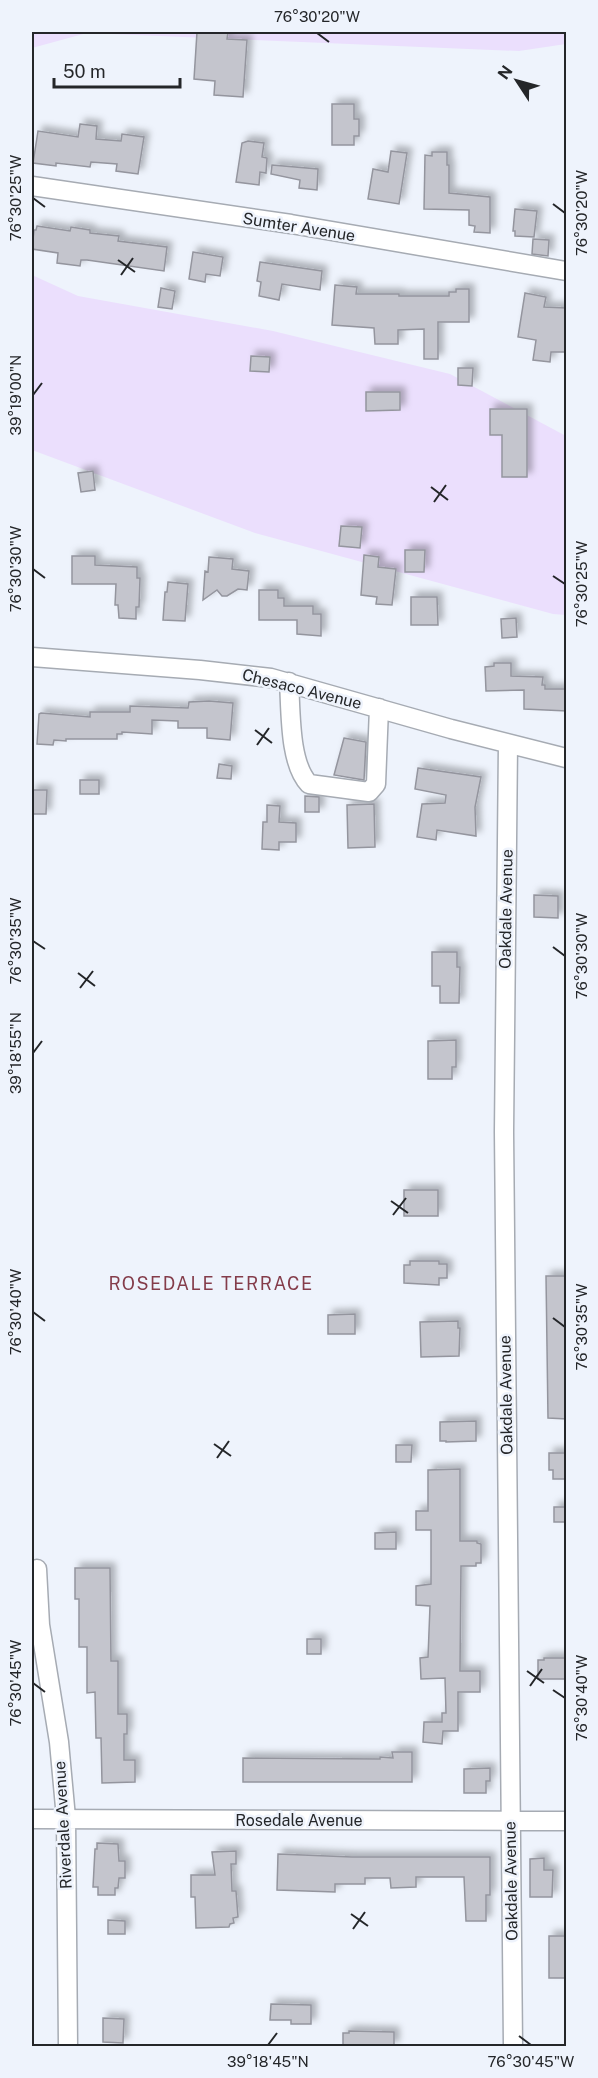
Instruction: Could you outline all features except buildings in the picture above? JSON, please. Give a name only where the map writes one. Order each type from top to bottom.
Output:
[{"type":"street","name":"Sumter Avenue","points":[[32,186],[291,225],[567,271]]},
{"type":"street","name":"Chesaco Avenue","points":[[32,657],[239,673],[289,682],[508,744],[567,758]]},
{"type":"street","points":[[289,682],[296,764],[309,784],[369,792],[376,784],[379,708]]},
{"type":"street","name":"Oakdale Avenue","points":[[508,744],[504,1144],[513,2046]]},
{"type":"street","name":"Riverdale Avenue","points":[[37,1569],[41,1637],[59,1742],[66,1818],[68,2046]]},
{"type":"street","name":"Rosedale Avenue","points":[[32,1819],[567,1821]]},
{"type":"shaded area","points":[[32,32],[566,32],[566,44],[519,51],[87,33],[32,48]]},
{"type":"shaded area","points":[[32,275],[78,296],[273,331],[450,374],[566,436],[566,615],[553,614],[255,533],[32,450]]},
{"type":"district","name":"ROSEDALE TERRACE","points":[[211,1283]]}]
